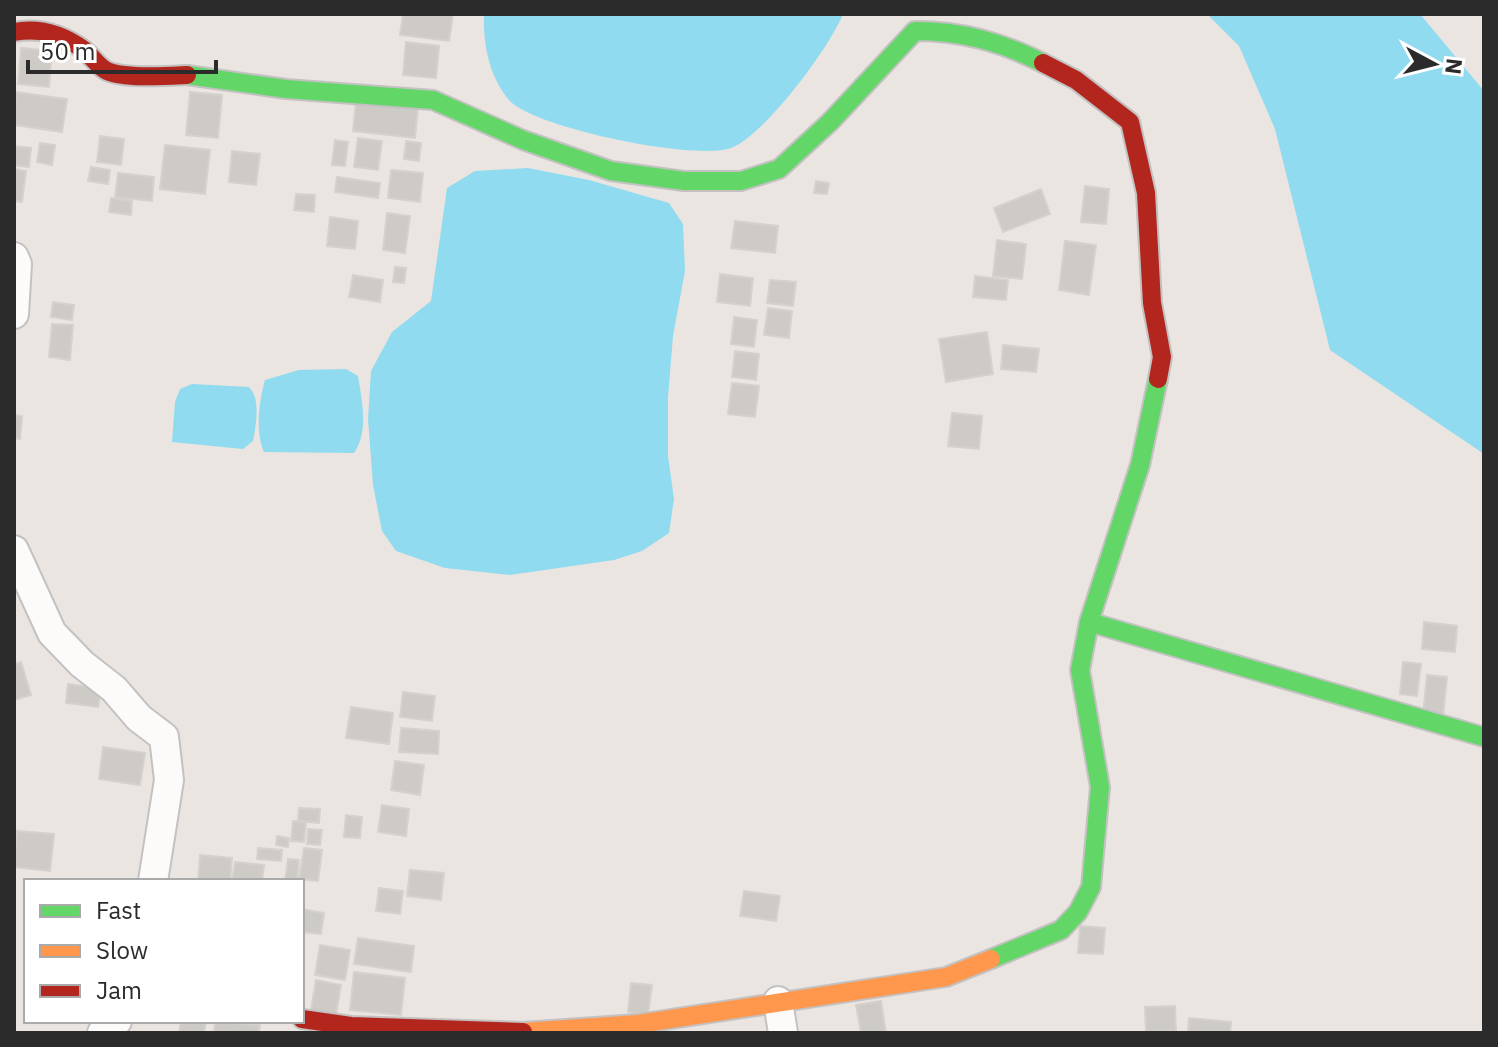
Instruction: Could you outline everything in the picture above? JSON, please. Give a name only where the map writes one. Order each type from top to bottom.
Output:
[{"type":"street","points":[[14,32],[31,29],[55,33],[84,50],[107,71],[157,77],[196,75],[286,89],[433,100],[523,140],[611,171],[684,181],[741,181],[779,169],[830,122],[915,31],[953,31],[1009,46],[1076,80],[1130,122],[1146,193],[1152,303],[1162,357],[1140,465],[1089,622],[1080,670],[1100,787],[1091,887],[1078,912],[1061,930],[946,977],[638,1024],[553,1032],[403,1029],[304,1019]]},
{"type":"street","points":[[14,257],[17,264],[14,314]]},
{"type":"street","points":[[14,550],[52,633],[82,664],[114,689],[139,718],[164,737],[169,780],[153,879]]},
{"type":"street","points":[[1089,622],[1484,737]]},
{"type":"street","points":[[778,1001],[783,1033]]},
{"type":"water","points":[[484,14],[843,14],[811,68],[761,127],[731,148],[712,151],[652,146],[616,139],[581,131],[524,111],[509,100],[492,70],[486,48]]},
{"type":"water","points":[[1207,14],[1420,14],[1484,91],[1484,454],[1330,350],[1275,129],[1239,46]]},
{"type":"water","points":[[528,168],[589,180],[669,203],[683,224],[685,271],[673,336],[668,397],[668,456],[674,499],[669,533],[642,551],[614,560],[510,575],[445,568],[396,551],[382,531],[373,485],[368,419],[371,371],[392,332],[431,301],[447,188],[475,171]]},
{"type":"water","points":[[346,369],[358,376],[362,405],[362,435],[354,453],[264,452],[259,416],[265,380],[299,370]]},
{"type":"water","points":[[192,384],[249,387],[256,405],[253,441],[243,449],[172,442],[175,402],[180,389]]},
{"type":"building","points":[[403,14],[453,14],[449,41],[400,35]]},
{"type":"building","points":[[406,42],[439,46],[436,78],[403,75]]},
{"type":"building","points":[[21,48],[52,51],[49,87],[18,84]]},
{"type":"building","points":[[16,92],[67,99],[62,132],[14,125]]},
{"type":"building","points":[[190,92],[222,95],[218,138],[186,135]]},
{"type":"building","points":[[356,101],[418,108],[415,138],[353,131]]},
{"type":"building","points":[[100,136],[124,139],[121,165],[97,162]]},
{"type":"building","points":[[358,138],[382,141],[378,170],[354,167]]},
{"type":"building","points":[[335,140],[348,142],[345,166],[332,165]]},
{"type":"building","points":[[406,141],[421,143],[419,161],[404,159]]},
{"type":"building","points":[[40,143],[55,145],[52,165],[37,162]]},
{"type":"building","points":[[165,145],[210,150],[205,194],[160,189]]},
{"type":"building","points":[[14,146],[31,148],[29,167],[14,165]]},
{"type":"building","points":[[232,151],[260,154],[256,185],[229,182]]},
{"type":"building","points":[[91,167],[110,170],[108,184],[88,181]]},
{"type":"building","points":[[14,169],[26,171],[22,202],[14,201]]},
{"type":"building","points":[[391,170],[423,173],[420,202],[388,198]]},
{"type":"building","points":[[118,173],[154,177],[152,201],[115,197]]},
{"type":"building","points":[[337,177],[380,183],[378,198],[335,192]]},
{"type":"building","points":[[816,181],[829,183],[827,194],[814,193]]},
{"type":"building","points":[[1085,186],[1109,189],[1106,224],[1081,222]]},
{"type":"building","points":[[1041,189],[1050,214],[1003,232],[994,208]]},
{"type":"building","points":[[296,194],[315,195],[314,212],[294,210]]},
{"type":"building","points":[[111,198],[132,201],[131,215],[109,212]]},
{"type":"building","points":[[387,213],[410,216],[405,253],[383,250]]},
{"type":"building","points":[[330,217],[358,221],[355,249],[327,246]]},
{"type":"building","points":[[735,221],[778,226],[775,253],[731,248]]},
{"type":"building","points":[[997,240],[1026,244],[1022,279],[993,276]]},
{"type":"building","points":[[1065,241],[1096,245],[1089,295],[1059,290]]},
{"type":"building","points":[[395,267],[406,268],[404,283],[393,282]]},
{"type":"building","points":[[720,274],[753,278],[750,306],[717,302]]},
{"type":"building","points":[[353,275],[383,280],[380,302],[349,297]]},
{"type":"building","points":[[975,276],[1008,280],[1006,300],[973,297]]},
{"type":"building","points":[[770,280],[796,282],[793,306],[767,303]]},
{"type":"building","points":[[53,302],[74,305],[72,320],[51,317]]},
{"type":"building","points":[[768,308],[792,311],[789,338],[764,335]]},
{"type":"building","points":[[734,317],[757,320],[754,347],[731,344]]},
{"type":"building","points":[[52,324],[73,325],[70,360],[49,357]]},
{"type":"building","points":[[987,332],[993,374],[946,382],[939,339]]},
{"type":"building","points":[[1003,345],[1039,349],[1036,372],[1001,369]]},
{"type":"building","points":[[735,351],[759,354],[756,380],[732,377]]},
{"type":"building","points":[[732,383],[759,386],[755,417],[728,414]]},
{"type":"building","points":[[952,413],[982,416],[979,449],[948,446]]},
{"type":"building","points":[[14,415],[22,416],[20,439],[14,438]]},
{"type":"building","points":[[1424,622],[1457,626],[1455,652],[1422,649]]},
{"type":"building","points":[[21,662],[31,695],[14,700],[14,664]]},
{"type":"building","points":[[1403,662],[1421,664],[1417,696],[1400,694]]},
{"type":"building","points":[[1427,675],[1447,677],[1443,717],[1423,715]]},
{"type":"building","points":[[68,684],[101,688],[98,707],[66,703]]},
{"type":"building","points":[[403,692],[435,696],[432,721],[400,717]]},
{"type":"building","points":[[351,707],[393,713],[389,744],[346,738]]},
{"type":"building","points":[[401,728],[439,731],[438,754],[399,752]]},
{"type":"building","points":[[103,747],[145,753],[140,785],[99,779]]},
{"type":"building","points":[[395,761],[424,765],[420,795],[391,790]]},
{"type":"building","points":[[382,805],[409,809],[406,836],[378,832]]},
{"type":"building","points":[[299,808],[320,809],[319,823],[298,821]]},
{"type":"building","points":[[346,815],[362,817],[360,838],[344,837]]},
{"type":"building","points":[[293,821],[306,822],[304,842],[291,841]]},
{"type":"building","points":[[308,829],[322,830],[320,845],[307,844]]},
{"type":"building","points":[[17,831],[54,834],[50,871],[14,867]]},
{"type":"building","points":[[277,836],[289,838],[288,847],[276,845]]},
{"type":"building","points":[[258,848],[282,850],[281,861],[257,859]]},
{"type":"building","points":[[304,848],[322,850],[318,881],[299,879]]},
{"type":"building","points":[[200,855],[232,858],[230,879],[198,879]]},
{"type":"building","points":[[288,859],[299,860],[297,879],[285,879]]},
{"type":"building","points":[[235,862],[264,865],[262,879],[232,879]]},
{"type":"building","points":[[410,870],[444,873],[441,900],[407,896]]},
{"type":"building","points":[[379,888],[403,891],[400,914],[376,911]]},
{"type":"building","points":[[744,891],[780,896],[776,921],[740,916]]},
{"type":"building","points":[[304,909],[324,913],[321,934],[304,932]]},
{"type":"building","points":[[1080,926],[1105,928],[1103,954],[1078,953]]},
{"type":"building","points":[[358,938],[414,946],[411,972],[354,964]]},
{"type":"building","points":[[320,945],[350,950],[345,980],[315,975]]},
{"type":"building","points":[[354,972],[405,978],[401,1015],[350,1010]]},
{"type":"building","points":[[316,980],[341,985],[335,1020],[310,1016]]},
{"type":"building","points":[[631,983],[652,985],[648,1015],[628,1012]]},
{"type":"building","points":[[881,1001],[886,1033],[861,1033],[856,1005]]},
{"type":"building","points":[[1175,1006],[1176,1031],[1146,1032],[1145,1007]]},
{"type":"building","points":[[1189,1018],[1231,1022],[1230,1033],[1188,1033]]},
{"type":"building","points":[[181,1023],[206,1023],[204,1033],[179,1033]]},
{"type":"building","points":[[215,1023],[260,1025],[259,1033],[214,1033]]},
{"type":"traffic: fast","points":[[187,75],[286,89],[433,100],[523,140],[611,171],[684,181],[741,181],[779,169],[830,122],[915,31],[981,39],[1043,63]]},
{"type":"traffic: fast","points":[[1158,379],[1140,465],[1089,622],[1484,737]]},
{"type":"traffic: fast","points":[[991,959],[1061,930],[1078,912],[1091,887],[1100,787],[1080,670],[1089,622]]},
{"type":"traffic: slow","points":[[523,1032],[638,1024],[946,977],[991,959]]},
{"type":"traffic: jam","points":[[14,32],[33,30],[59,36],[84,50],[104,69],[115,74],[187,75]]},
{"type":"traffic: jam","points":[[1043,63],[1076,80],[1130,122],[1146,193],[1152,303],[1162,357],[1158,379]]},
{"type":"traffic: jam","points":[[304,1019],[351,1026],[523,1032]]}]
